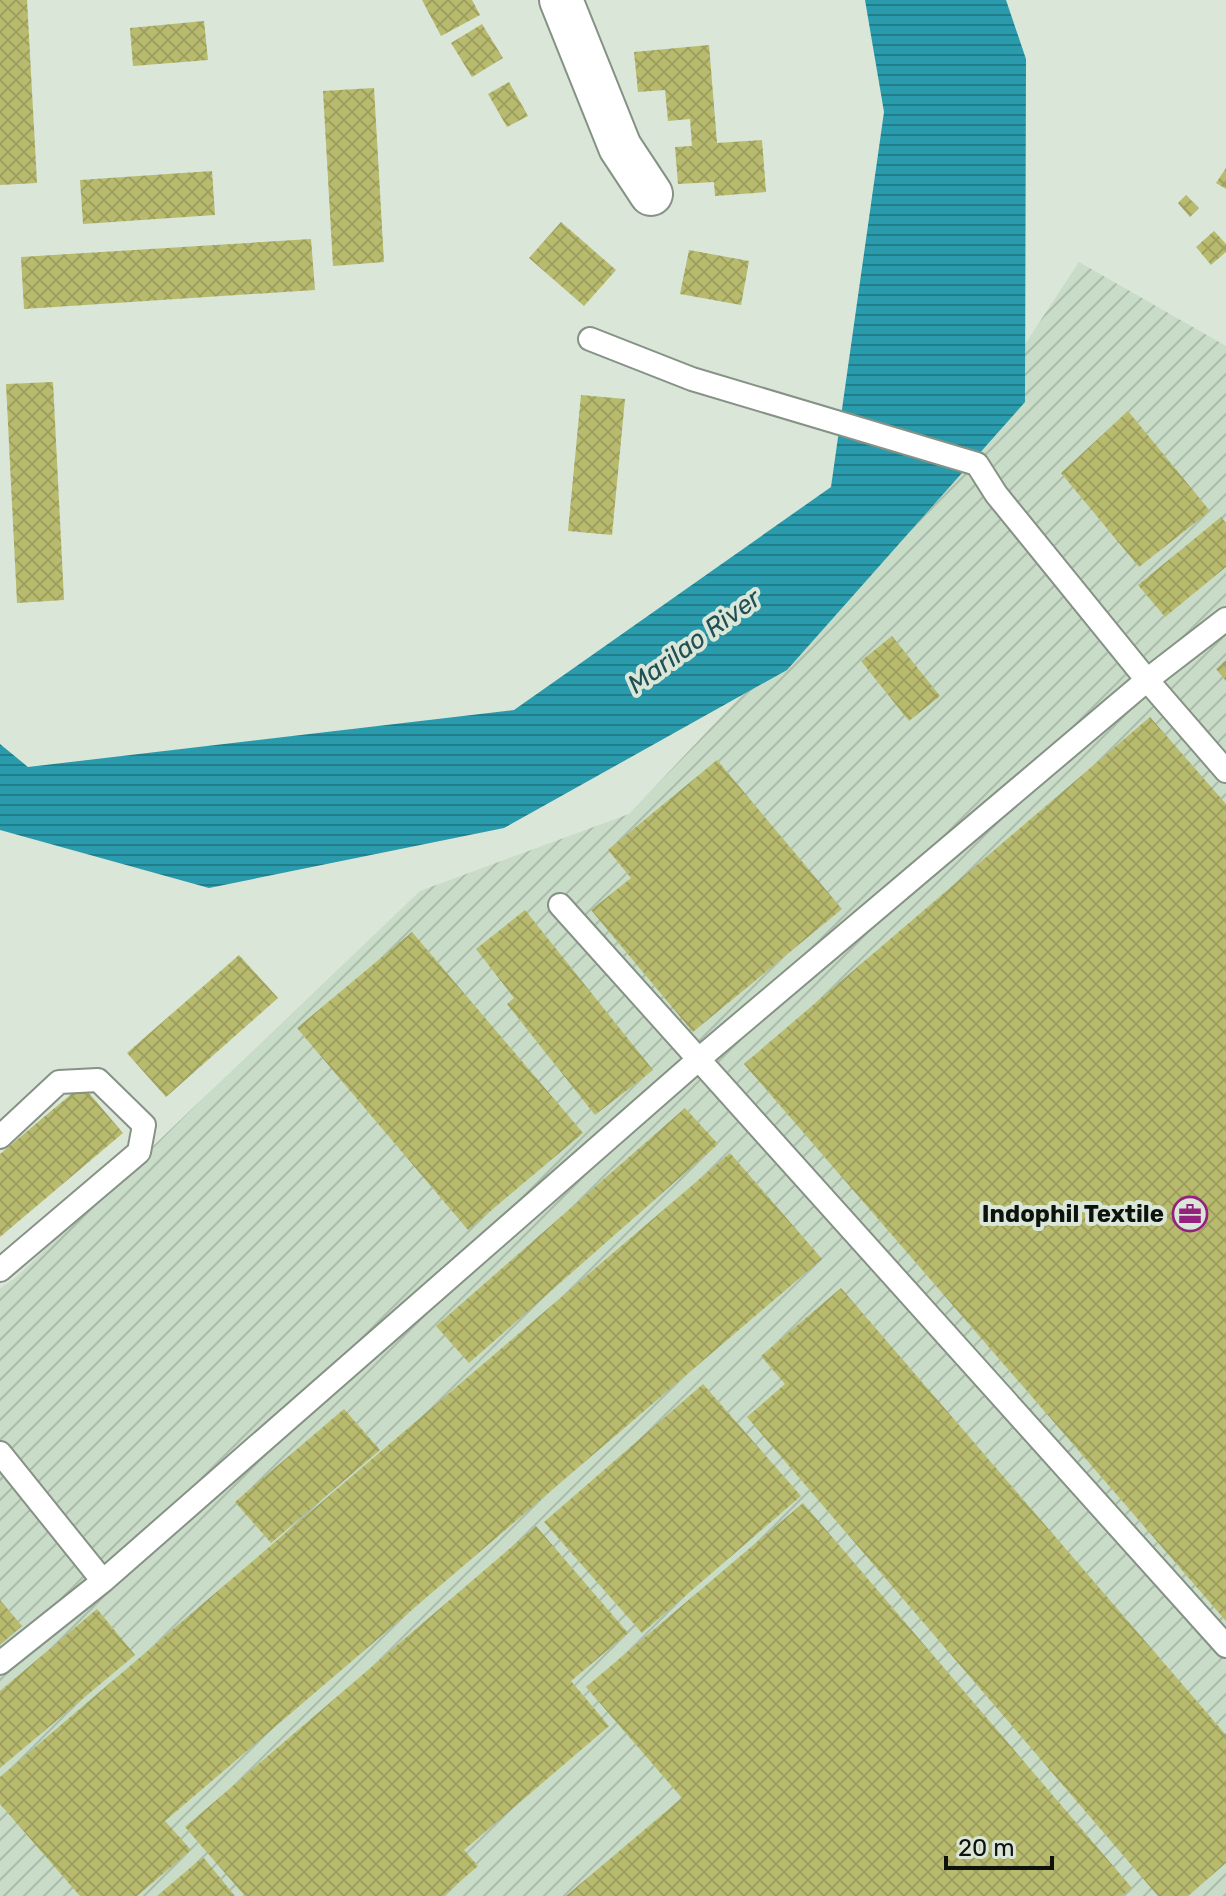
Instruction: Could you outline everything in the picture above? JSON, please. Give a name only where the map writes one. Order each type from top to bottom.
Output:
[{"type":"street","points":[[561,0],[620,147],[651,194]]},
{"type":"lane","points":[[590,339],[692,379],[977,464],[996,494],[1147,680],[1226,771]]},
{"type":"lane","points":[[0,1663],[103,1581],[699,1059],[1147,680],[1226,619]]},
{"type":"lane","points":[[560,905],[1226,1646]]},
{"type":"lane","points":[[0,1137],[59,1082],[98,1080],[144,1125],[139,1152],[0,1270]]},
{"type":"lane","points":[[0,1453],[103,1581]]},
{"type":"shaded area","points":[[1079,262],[1226,346],[1226,1896],[0,1896],[0,1288],[14,1279],[420,891],[629,814],[914,513]]},
{"type":"water","name":"Marilao River","points":[[865,0],[1006,0],[1026,59],[1025,402],[787,670],[504,828],[209,888],[0,830],[0,744],[28,767],[514,710],[831,487],[884,112]]},
{"type":"building","points":[[0,0],[27,0],[37,183],[0,185]]},
{"type":"building","points":[[422,0],[472,0],[480,15],[441,36]]},
{"type":"building","points":[[204,21],[208,60],[133,66],[130,28]]},
{"type":"building","points":[[482,24],[503,58],[472,77],[451,43]]},
{"type":"building","points":[[709,45],[717,143],[762,140],[766,192],[715,196],[714,182],[678,184],[675,147],[692,146],[690,119],[668,121],[665,90],[638,92],[634,52]]},
{"type":"building","points":[[509,82],[528,116],[507,127],[488,94]]},
{"type":"building","points":[[374,88],[384,262],[333,266],[323,91]]},
{"type":"building","points":[[1226,168],[1226,189],[1216,183]]},
{"type":"building","points":[[212,171],[215,215],[83,224],[80,180]]},
{"type":"building","points":[[1186,195],[1199,208],[1190,217],[1178,203]]},
{"type":"building","points":[[561,222],[616,270],[584,306],[529,258]]},
{"type":"building","points":[[1214,231],[1226,244],[1226,252],[1211,265],[1196,247]]},
{"type":"building","points":[[311,239],[315,290],[24,309],[21,257]]},
{"type":"building","points":[[689,250],[749,261],[741,305],[680,294]]},
{"type":"building","points":[[53,382],[64,600],[17,603],[6,384]]},
{"type":"building","points":[[581,395],[625,399],[612,535],[568,531]]},
{"type":"building","points":[[1128,411],[1210,511],[1139,567],[1061,473]]},
{"type":"building","points":[[1221,517],[1226,523],[1226,567],[1165,617],[1138,585]]},
{"type":"building","points":[[892,636],[940,696],[909,721],[861,661]]},
{"type":"building","points":[[1226,660],[1226,681],[1216,669]]},
{"type":"building","points":[[1150,717],[1226,804],[1226,1621],[744,1064]]},
{"type":"building","points":[[717,760],[842,909],[693,1032],[591,910],[631,878],[608,850]]},
{"type":"building","points":[[525,910],[653,1070],[595,1115],[507,1004],[514,998],[476,949]]},
{"type":"building","points":[[412,932],[583,1133],[468,1230],[297,1028]]},
{"type":"building","points":[[239,955],[278,998],[166,1097],[127,1053]]},
{"type":"building","points":[[82,1085],[123,1133],[0,1237],[0,1154]]},
{"type":"building","points":[[685,1108],[718,1144],[469,1363],[436,1326]]},
{"type":"building","points":[[730,1153],[822,1259],[165,1821],[191,1850],[137,1896],[80,1896],[0,1804],[0,1777]]},
{"type":"building","points":[[841,1288],[1226,1735],[1226,1863],[1188,1896],[1158,1896],[747,1417],[785,1384],[761,1356]]},
{"type":"building","points":[[703,1384],[801,1496],[642,1633],[544,1522]]},
{"type":"building","points":[[344,1409],[380,1450],[271,1543],[235,1502]]},
{"type":"building","points":[[803,1503],[1132,1888],[1122,1896],[566,1896],[682,1798],[586,1687]]},
{"type":"building","points":[[536,1526],[628,1633],[571,1681],[609,1726],[464,1850],[478,1866],[443,1896],[245,1896],[185,1827]]},
{"type":"building","points":[[0,1600],[22,1626],[0,1645]]},
{"type":"building","points":[[97,1609],[135,1655],[0,1768],[0,1691]]},
{"type":"building","points":[[203,1857],[235,1896],[157,1896]]},
{"type":"place","name":"Indophil Textile","points":[[1190,1214]]}]
